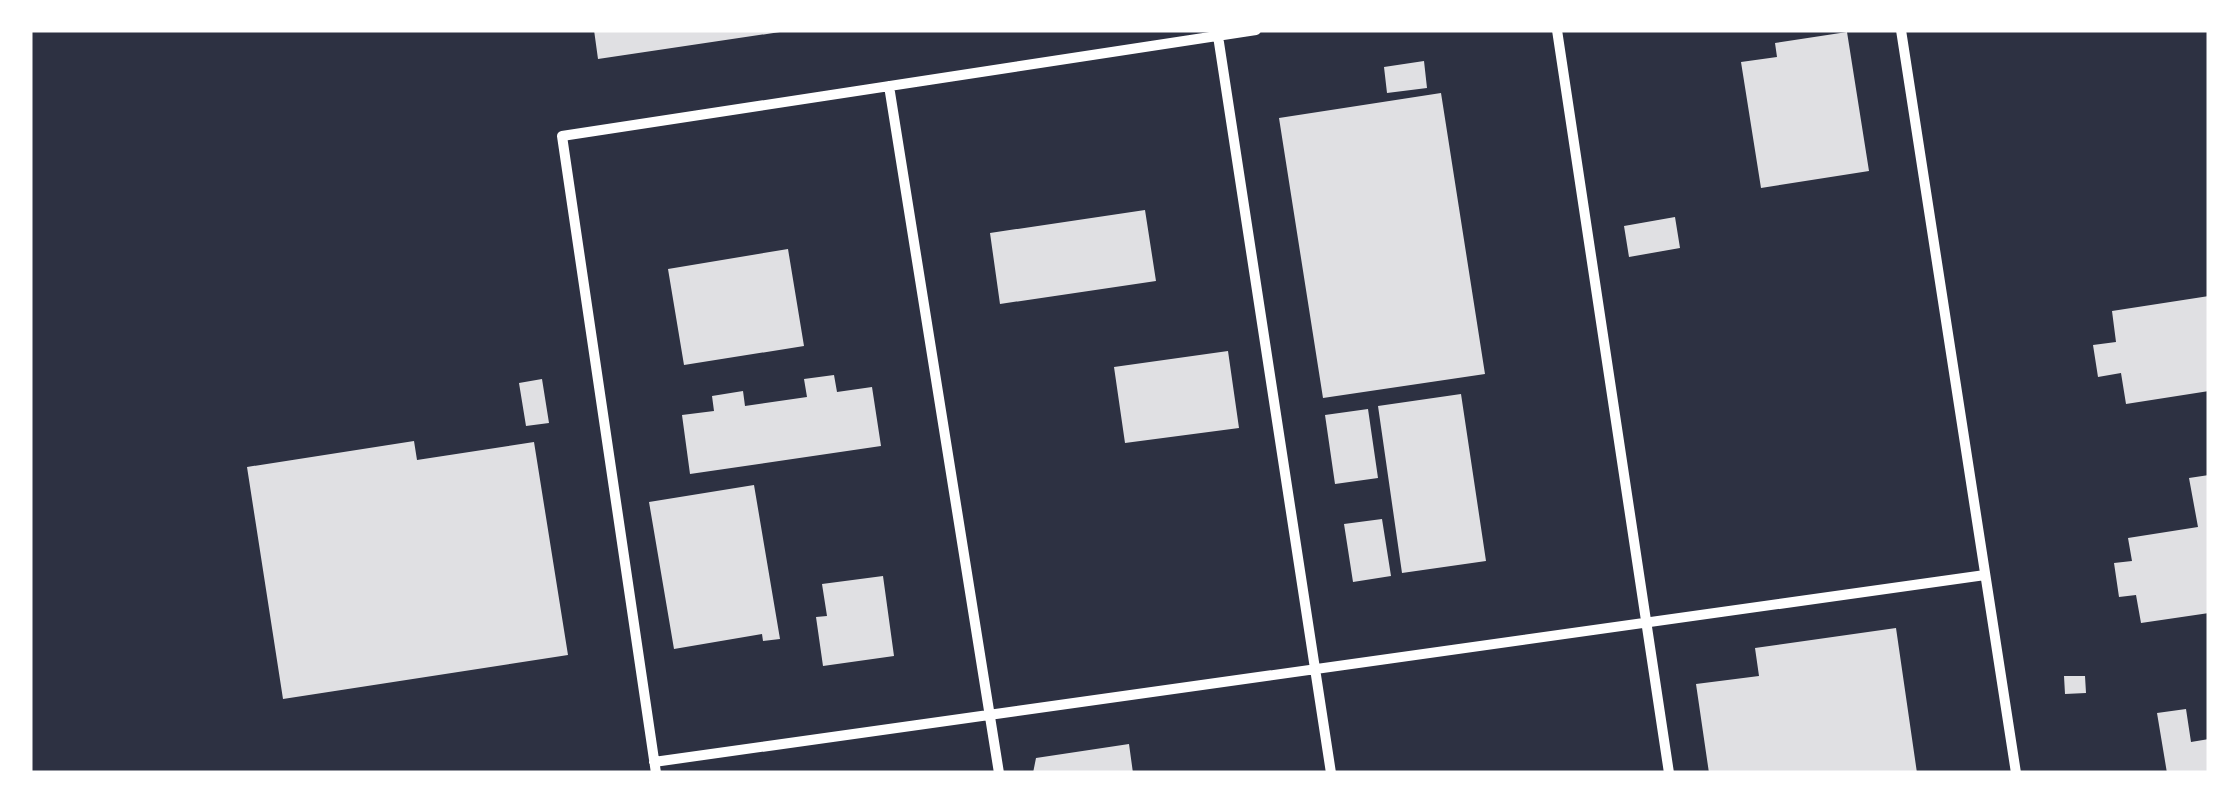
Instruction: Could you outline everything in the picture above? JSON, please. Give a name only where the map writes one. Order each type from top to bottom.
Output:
[{"type":"street","points":[[1256,30],[562,136],[655,767],[992,714],[1985,575]]},
{"type":"street","points":[[1557,30],[1669,773]]},
{"type":"street","points":[[1901,30],[2016,773]]},
{"type":"street","points":[[1218,36],[1331,773]]},
{"type":"street","points":[[889,86],[999,773]]},
{"type":"building","points":[[594,30],[780,30],[780,32],[598,59]]},
{"type":"building","points":[[1847,32],[1869,171],[1761,188],[1741,62],[1777,57],[1775,43]]},
{"type":"building","points":[[1424,61],[1427,88],[1387,93],[1384,67]]},
{"type":"building","points":[[1441,93],[1485,374],[1323,398],[1279,118]]},
{"type":"building","points":[[1145,210],[1156,281],[1000,304],[990,233]]},
{"type":"building","points":[[1675,217],[1680,248],[1629,257],[1624,226]]},
{"type":"building","points":[[788,249],[804,346],[684,365],[668,269]]},
{"type":"building","points":[[2209,296],[2209,391],[2126,404],[2121,373],[2098,377],[2093,345],[2116,342],[2112,311]]},
{"type":"building","points":[[1228,351],[1239,428],[1125,443],[1114,367]]},
{"type":"building","points":[[834,375],[837,392],[872,387],[881,446],[690,474],[682,415],[714,411],[712,396],[743,391],[745,406],[807,397],[804,379]]},
{"type":"building","points":[[542,379],[549,423],[526,426],[519,383]]},
{"type":"building","points":[[1461,394],[1486,561],[1402,573],[1378,406]]},
{"type":"building","points":[[1368,409],[1378,478],[1335,484],[1325,415]]},
{"type":"building","points":[[414,441],[417,460],[534,442],[568,655],[283,699],[247,467]]},
{"type":"building","points":[[2209,475],[2209,613],[2141,623],[2136,595],[2119,597],[2114,563],[2132,561],[2128,538],[2198,527],[2189,478]]},
{"type":"building","points":[[754,485],[780,639],[763,641],[762,634],[674,649],[649,502]]},
{"type":"building","points":[[1382,519],[1391,576],[1353,582],[1344,524]]},
{"type":"building","points":[[883,576],[894,656],[823,666],[816,617],[827,616],[822,584]]},
{"type":"building","points":[[1896,628],[1917,773],[1709,773],[1696,684],[1759,676],[1755,648]]},
{"type":"building","points":[[2064,676],[2085,676],[2086,693],[2065,694]]},
{"type":"building","points":[[2186,709],[2191,742],[2209,739],[2209,773],[2167,773],[2157,713]]},
{"type":"building","points":[[1129,744],[1133,773],[1033,773],[1036,758]]}]
